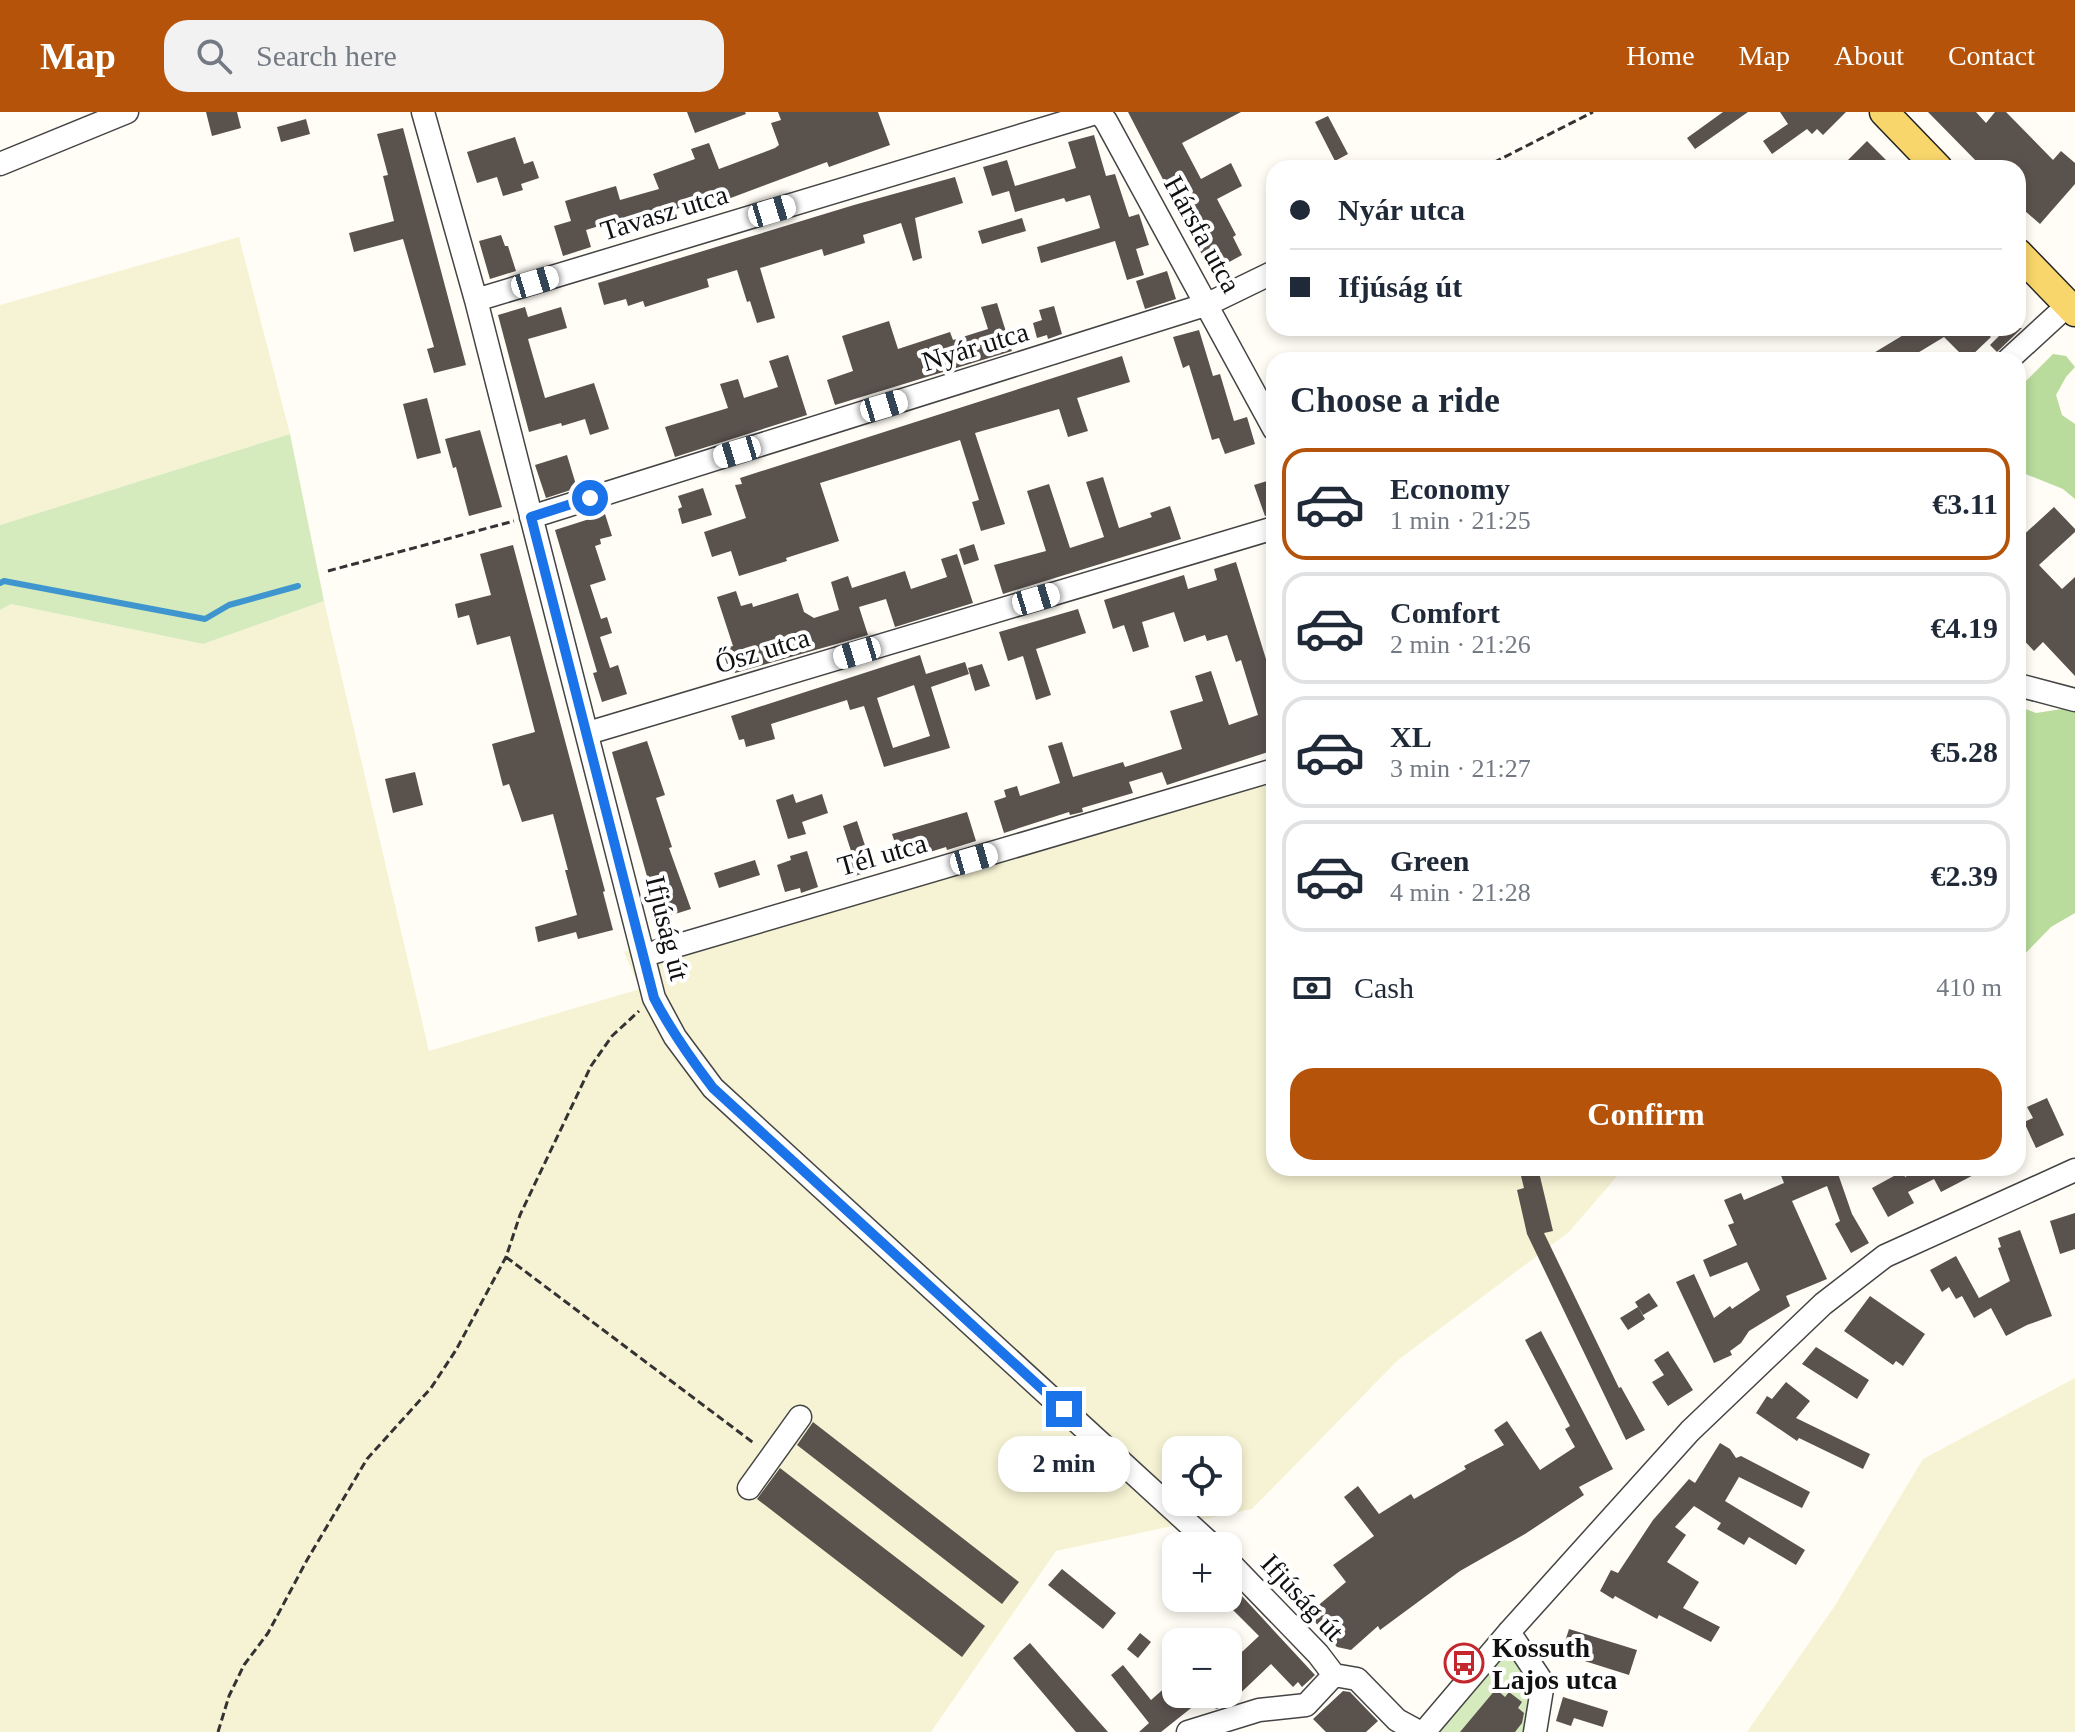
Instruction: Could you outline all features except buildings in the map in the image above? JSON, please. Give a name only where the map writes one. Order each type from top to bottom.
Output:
[{"type":"main road","points":[[1884,112],[1930,160]]},
{"type":"main road","points":[[2026,261],[2072,309]]},
{"type":"street","points":[[0,164],[127,112]]},
{"type":"street","name":"Ifjúság út","points":[[423,112],[476,300],[654,998],[675,1037],[713,1088],[1198,1532]]},
{"type":"street","name":"Tavasz utca","points":[[476,300],[1099,112]]},
{"type":"street","name":"Hársfa utca","points":[[1099,112],[1208,304],[1266,414]]},
{"type":"street","name":"Nyár utca","points":[[531,517],[1208,304],[1266,276]]},
{"type":"street","points":[[2018,352],[2072,309]]},
{"type":"street","name":"Ősz utca","points":[[588,733],[1266,530]]},
{"type":"street","points":[[2026,687],[2075,700]]},
{"type":"street","name":"Tél utca","points":[[645,955],[1266,772]]},
{"type":"street","points":[[1188,1732],[1259,1710],[1306,1705],[1334,1675],[1357,1679],[1391,1726],[1421,1732],[1690,1431],[1823,1304],[1885,1256],[2075,1170]]},
{"type":"street","points":[[749,1488],[800,1417]]},
{"type":"street","name":"Ifjúság út","points":[[1242,1575],[1318,1654],[1334,1675]]},
{"type":"street","points":[[1509,1632],[1543,1683],[1535,1732]]},
{"type":"path","points":[[1499,160],[1593,112]]},
{"type":"path","points":[[328,571],[531,517]]},
{"type":"path","points":[[218,1732],[229,1696],[244,1665],[268,1633],[367,1459],[431,1388],[456,1350],[506,1257],[520,1215],[591,1066],[612,1036],[654,998]]},
{"type":"path","points":[[506,1257],[772,1456]]},
{"type":"shaded area","points":[[239,237],[290,434],[0,525],[0,305]]},
{"type":"shaded area","points":[[324,601],[429,1051],[640,989],[624,952],[1266,785],[1266,1176],[1617,1176],[1569,1232],[1398,1360],[1252,1509],[1242,1511],[1242,1436],[1162,1436],[1162,1516],[1219,1516],[1056,1551],[931,1732],[0,1732],[0,610],[11,604],[203,644]]},
{"type":"shaded area","points":[[2075,1378],[2075,1732],[1747,1732],[1834,1607],[1923,1459]]},
{"type":"green space","points":[[2053,354],[2066,356],[2075,367],[2056,395],[2062,415],[2075,424],[2075,499],[2063,489],[2026,474],[2026,381]]},
{"type":"green space","points":[[290,434],[324,601],[203,644],[11,604],[0,610],[0,525]]},
{"type":"green space","points":[[2075,707],[2075,913],[2051,927],[2026,953],[2026,709],[2036,713]]},
{"type":"green space","points":[[1507,1649],[1532,1690],[1527,1732],[1433,1732]]},
{"type":"waterway","points":[[0,583],[4,581],[205,619],[229,605],[298,586]]},
{"type":"place","name":"Kossuth Lajos utca","points":[[1464,1663]]},
{"type":"route","points":[[590,498],[531,517],[596,761],[654,998],[664,1018],[713,1088],[1064,1409]]}]
